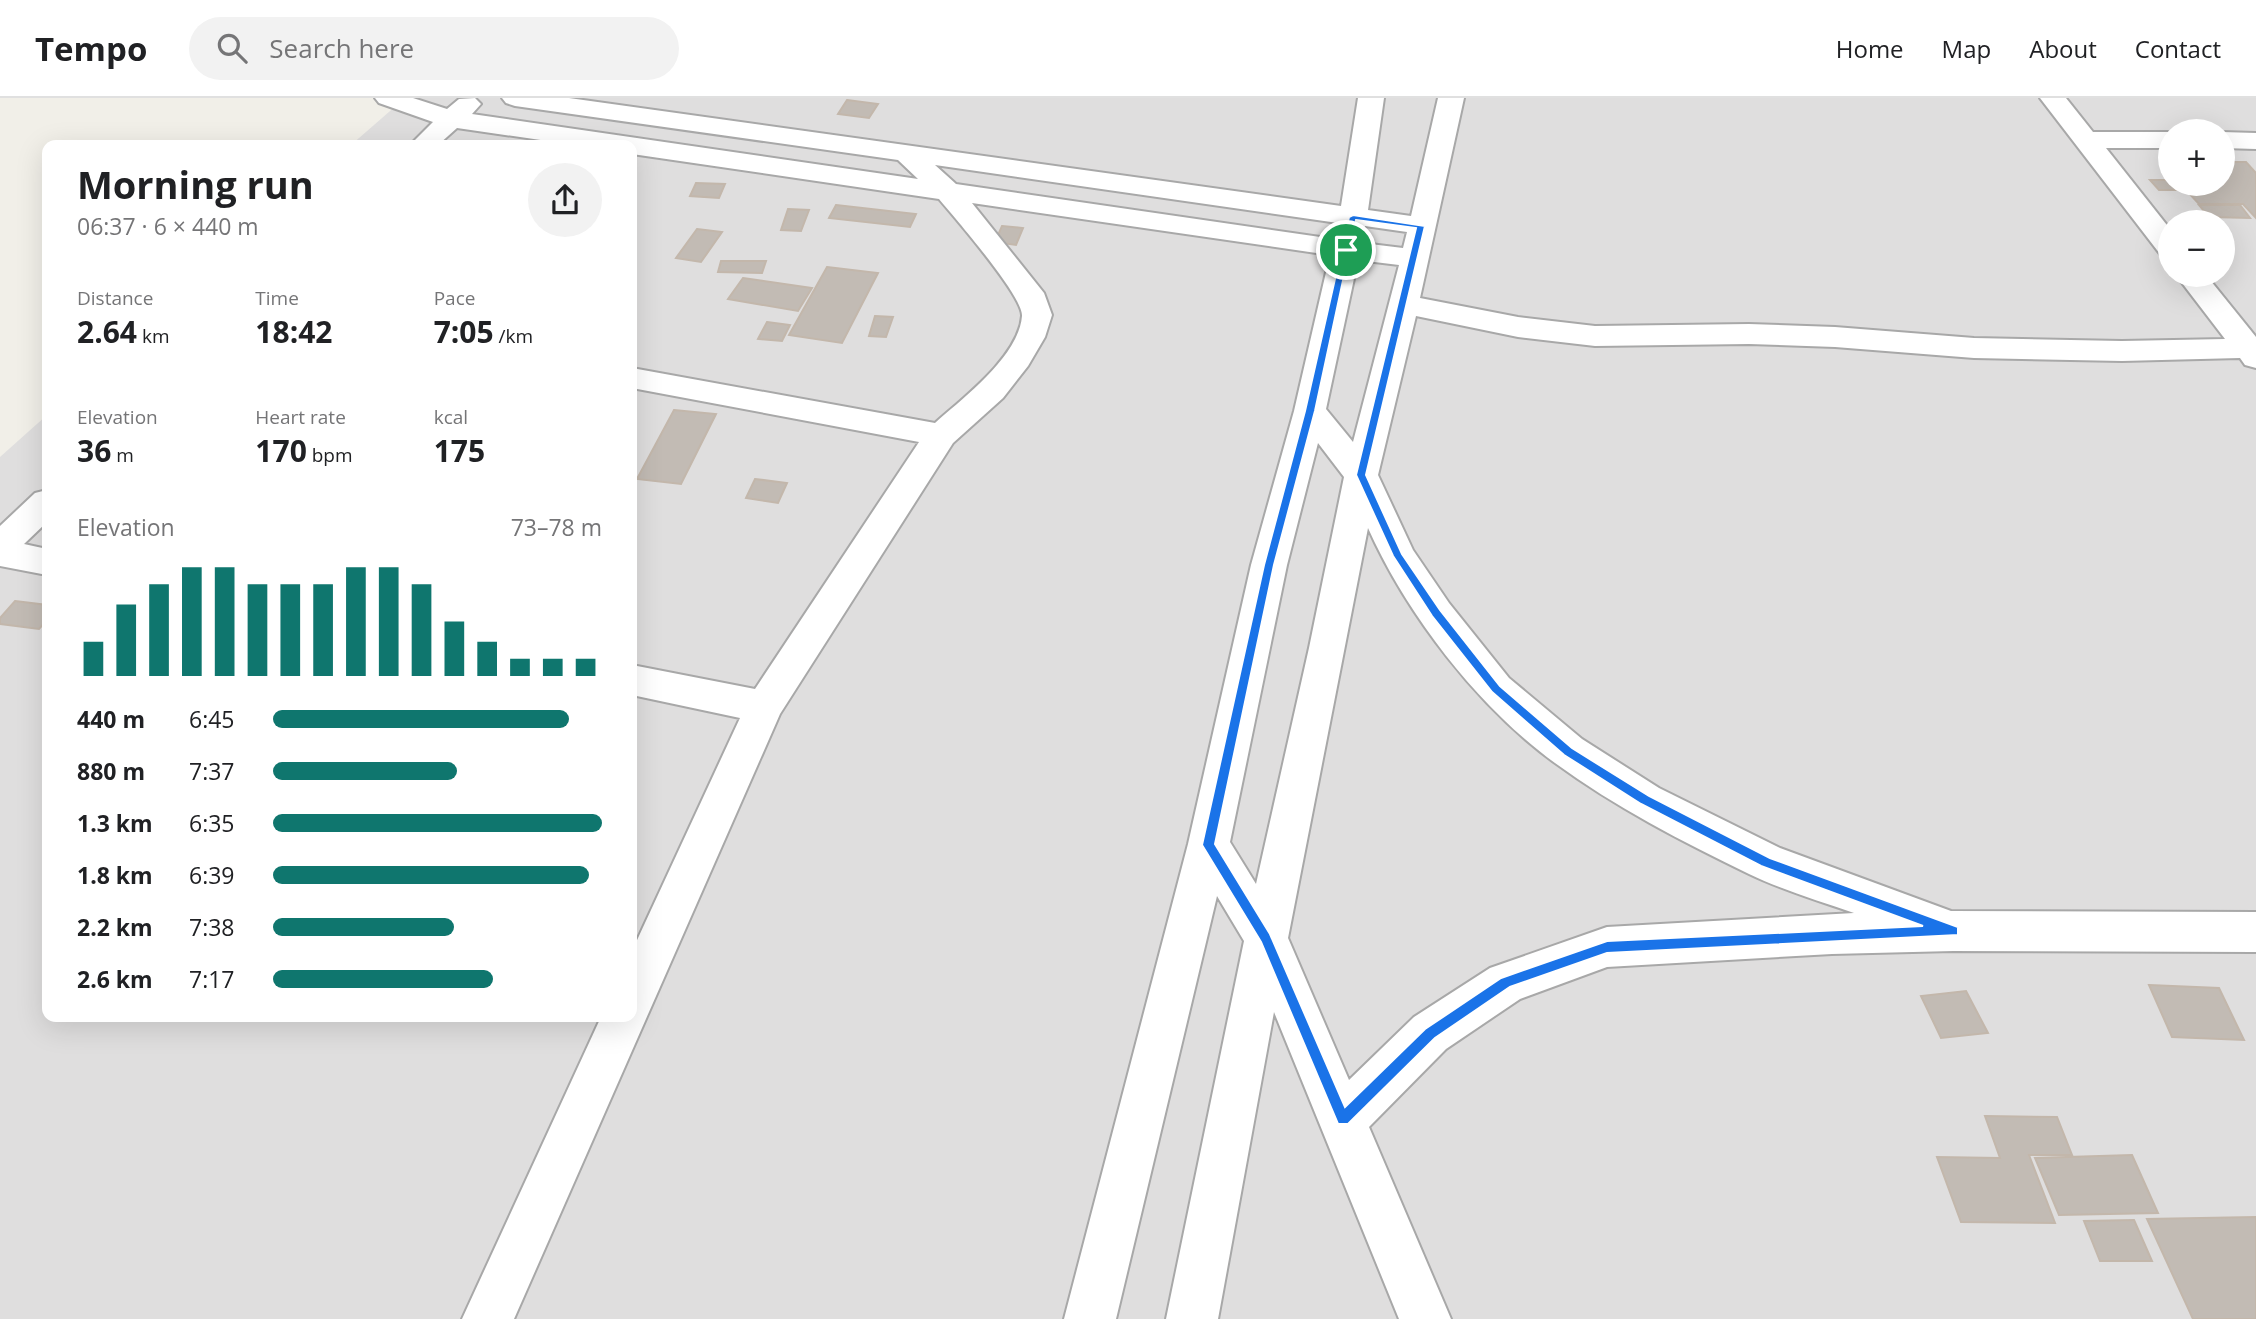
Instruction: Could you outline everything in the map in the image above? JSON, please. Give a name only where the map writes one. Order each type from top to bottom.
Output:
[{"type":"street","points":[[388,98],[451,119],[589,140]]},
{"type":"street","points":[[428,140],[474,98]]},
{"type":"street","points":[[515,98],[908,155],[1349,234]]},
{"type":"street","points":[[1090,1319],[1209,845],[1269,565],[1310,411],[1349,234],[1371,98]]},
{"type":"street","points":[[1192,1319],[1266,938],[1328,648],[1361,475],[1451,98]]},
{"type":"street","points":[[2053,98],[2158,233]]},
{"type":"street","points":[[2086,140],[2158,140]]},
{"type":"street","points":[[2235,140],[2256,141]]},
{"type":"street","points":[[637,147],[949,193],[1418,243]]},
{"type":"street","points":[[637,989],[764,707],[941,435],[992,390],[1017,359],[1030,337],[1037,315],[1029,293],[949,193],[908,155]]},
{"type":"street","points":[[2200,287],[2252,353]]},
{"type":"street","points":[[1402,304],[1518,327],[1595,336],[1749,334],[1835,337],[1974,348],[2252,353]]},
{"type":"street","points":[[637,379],[941,435]]},
{"type":"street","points":[[1310,411],[1361,475],[1398,556],[1436,613],[1496,689],[1568,751],[1645,800],[1766,862],[1953,931]]},
{"type":"street","points":[[0,547],[42,507]]},
{"type":"street","points":[[0,552],[42,561]]},
{"type":"street","points":[[637,681],[764,707]]},
{"type":"street","points":[[1209,845],[1266,938],[1426,1319]]},
{"type":"street","points":[[1343,1119],[1430,1033],[1506,983],[1607,947],[1832,934],[1953,931],[2256,932]]},
{"type":"street","points":[[488,1319],[622,1022]]},
{"type":"shaded area","points":[[405,98],[2256,98],[2256,1319],[0,1319],[0,457],[42,419],[42,1022],[637,1022],[637,140],[357,140]]},
{"type":"building","points":[[847,100],[878,104],[869,118],[838,114]]},
{"type":"building","points":[[2235,162],[2246,162],[2256,173],[2256,218],[2243,204],[2199,204],[2192,196],[2235,196]]},
{"type":"building","points":[[2150,180],[2158,180],[2158,189]]},
{"type":"building","points":[[696,183],[725,184],[719,198],[690,196]]},
{"type":"building","points":[[836,205],[916,214],[910,227],[829,218]]},
{"type":"building","points":[[2199,205],[2240,205],[2250,218],[2235,218],[2235,210],[2203,210]]},
{"type":"building","points":[[788,209],[809,210],[801,231],[781,230]]},
{"type":"building","points":[[1002,226],[1023,228],[1016,245],[995,242]]},
{"type":"building","points":[[697,229],[722,232],[701,262],[676,258]]},
{"type":"building","points":[[721,261],[766,261],[762,273],[718,272]]},
{"type":"building","points":[[827,267],[878,273],[842,343],[789,335]]},
{"type":"building","points":[[743,278],[812,288],[798,311],[728,299]]},
{"type":"building","points":[[875,316],[893,317],[886,337],[869,336]]},
{"type":"building","points":[[767,322],[790,325],[782,341],[758,339]]},
{"type":"building","points":[[674,410],[716,414],[681,484],[637,479]]},
{"type":"building","points":[[755,479],[787,483],[778,503],[746,498]]},
{"type":"building","points":[[15,601],[42,604],[42,626],[39,629],[0,624],[0,618]]},
{"type":"building","points":[[2149,985],[2219,988],[2244,1040],[2172,1037]]},
{"type":"building","points":[[1966,991],[1988,1033],[1941,1038],[1921,996]]},
{"type":"building","points":[[1985,1116],[2057,1117],[2072,1155],[2029,1155],[2055,1223],[1961,1222],[1937,1157],[2000,1158]]},
{"type":"building","points":[[2132,1155],[2158,1213],[2059,1215],[2035,1158]]},
{"type":"building","points":[[2256,1217],[2256,1319],[2193,1319],[2147,1219]]},
{"type":"building","points":[[2134,1220],[2152,1261],[2100,1261],[2084,1221]]},
{"type":"route","points":[[1353,217],[1421,226],[1361,475],[1398,556],[1436,613],[1496,689],[1568,751],[1645,800],[1766,862],[1953,931],[1832,934],[1607,947],[1506,983],[1430,1033],[1343,1119],[1266,938],[1209,845],[1269,565],[1310,411],[1346,250],[1353,217]]}]
